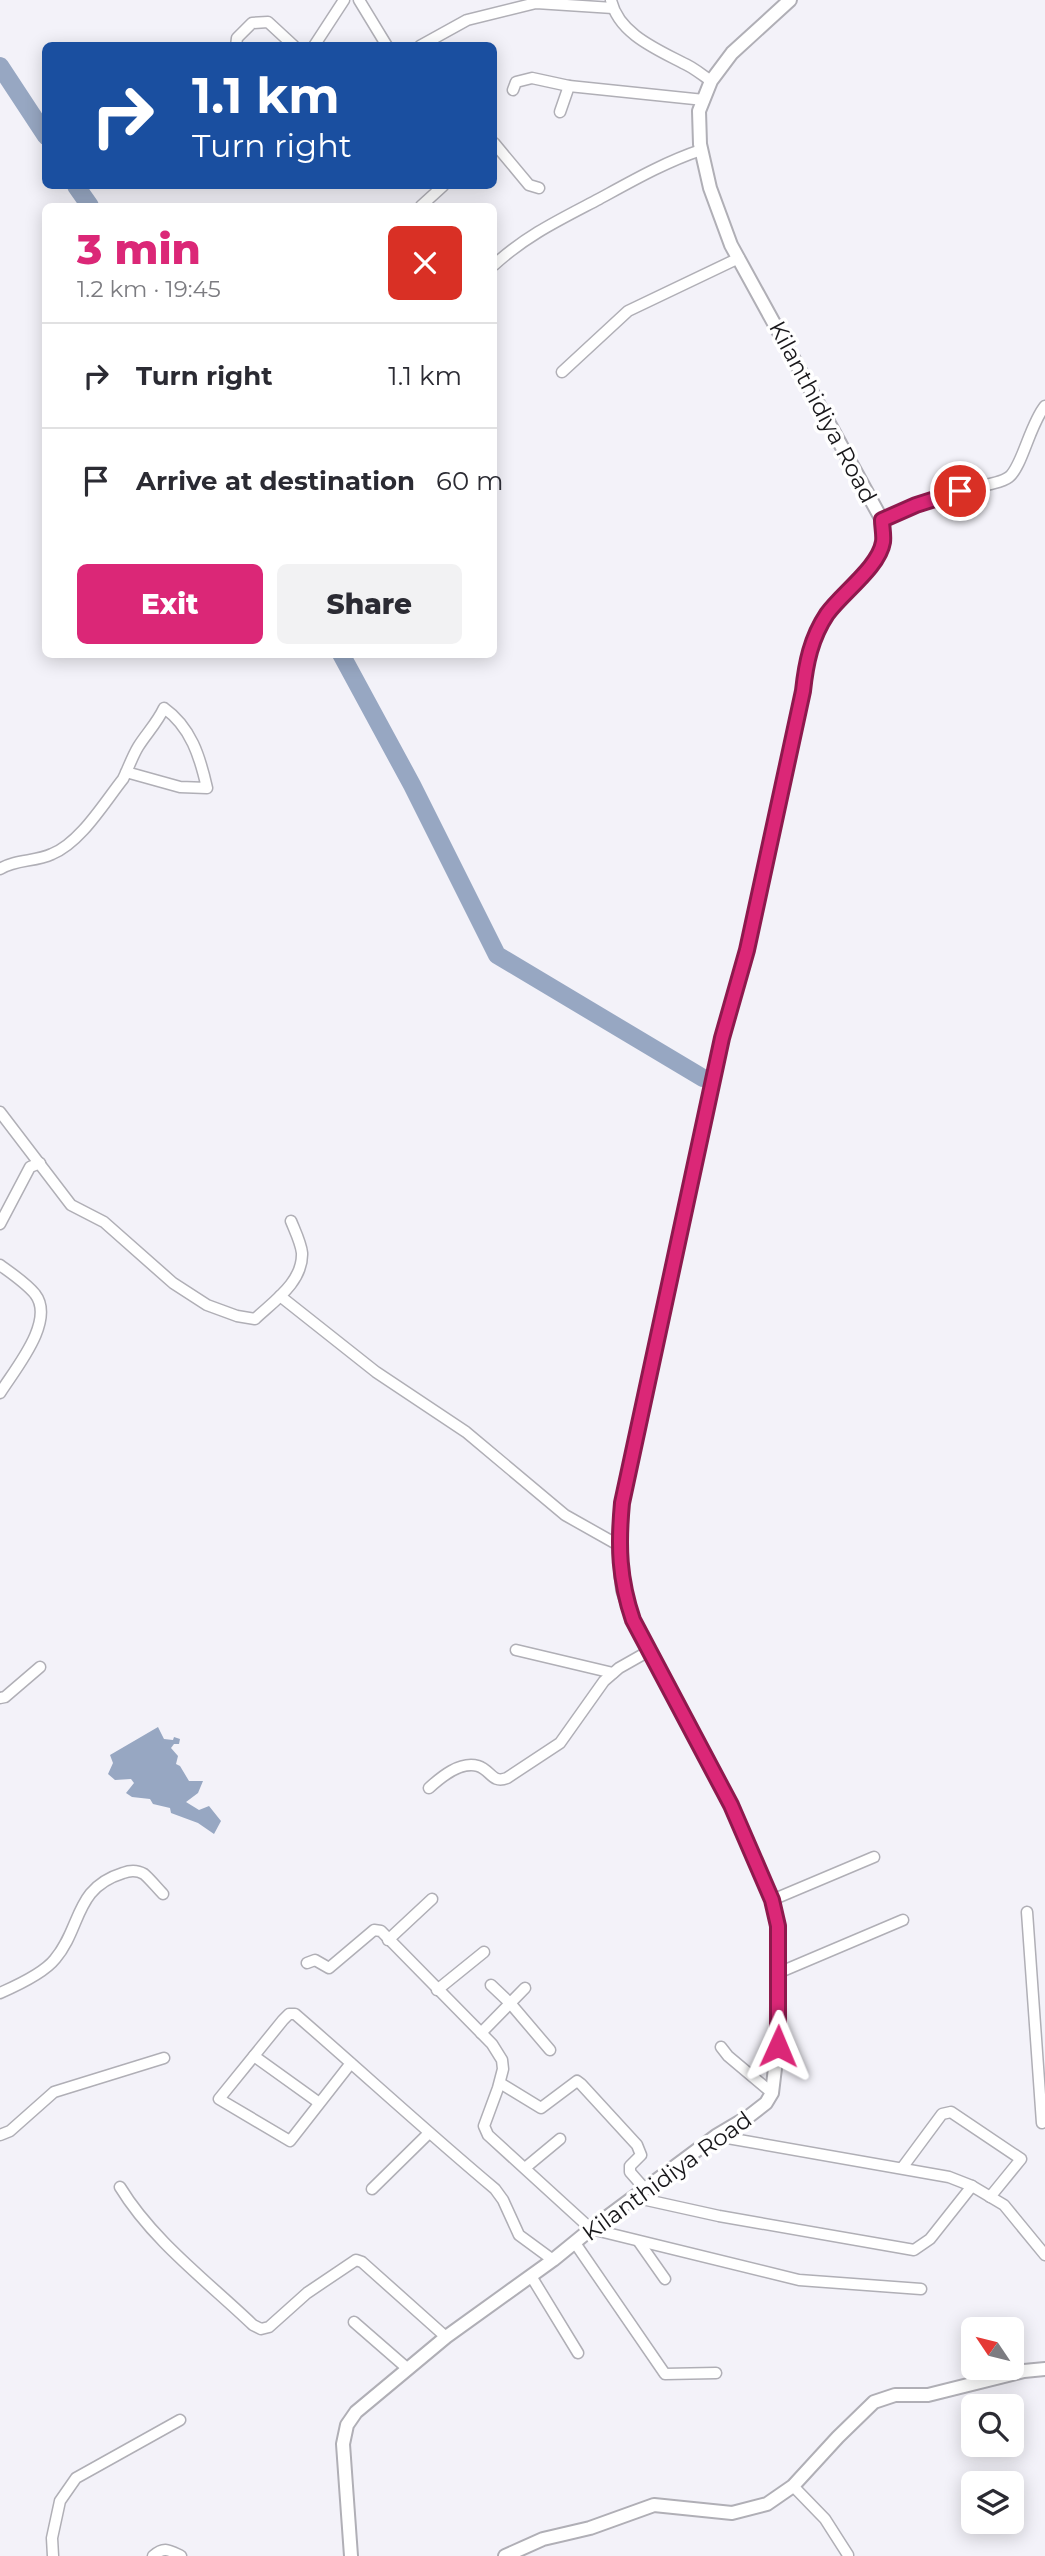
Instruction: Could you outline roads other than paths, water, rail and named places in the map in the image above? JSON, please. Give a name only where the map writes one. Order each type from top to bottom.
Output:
[{"type":"street","points":[[317,42],[344,0]]},
{"type":"street","points":[[359,0],[385,42]]},
{"type":"street","name":"Kilanthidiya Road","points":[[351,2556],[344,2436],[347,2425],[356,2412],[446,2337],[553,2260],[644,2188],[766,2103],[772,2093],[776,2073],[779,2035],[778,1926],[772,1900],[702,1746],[633,1620],[623,1590],[620,1546],[622,1503],[655,1346],[722,1038],[761,891],[803,691],[806,662],[815,636],[826,616],[839,597],[880,553],[884,541],[882,520],[732,245],[710,188],[701,150],[699,111],[711,81],[732,52],[790,0]]},
{"type":"street","points":[[427,42],[467,20],[536,3],[612,4],[624,25],[660,53],[685,63],[711,81]]},
{"type":"street","points":[[236,42],[251,23],[268,22],[290,42]]},
{"type":"street","points":[[513,90],[516,82],[532,78],[569,86],[704,100]]},
{"type":"street","points":[[560,112],[569,86]]},
{"type":"street","points":[[497,148],[529,185],[539,188]]},
{"type":"street","points":[[497,262],[519,243],[541,229],[671,160],[701,150]]},
{"type":"street","points":[[424,203],[440,189]]},
{"type":"street","points":[[562,372],[628,311],[739,258]]},
{"type":"street","points":[[882,520],[916,505],[1007,479],[1016,468],[1032,426],[1045,406]]},
{"type":"street","points":[[0,869],[10,863],[51,855],[70,845],[126,772],[138,747],[159,720],[164,708],[189,735],[200,759],[207,788],[180,787],[126,772]]},
{"type":"street","points":[[0,1112],[71,1205],[104,1222],[173,1283],[207,1306],[255,1319],[280,1296],[300,1273],[302,1251],[291,1221]]},
{"type":"street","points":[[0,1224],[30,1167],[40,1163]]},
{"type":"street","points":[[0,1265],[36,1294],[41,1321],[0,1393]]},
{"type":"street","points":[[280,1296],[376,1372],[466,1432],[565,1515],[620,1546]]},
{"type":"street","points":[[516,1650],[613,1673]]},
{"type":"street","points":[[429,1788],[444,1774],[467,1766],[478,1766],[500,1781],[507,1778],[560,1743],[588,1702],[613,1673],[649,1651]]},
{"type":"street","points":[[0,1699],[40,1667]]},
{"type":"street","points":[[772,1900],[874,1857]]},
{"type":"street","points":[[0,1993],[22,1984],[54,1962],[68,1940],[73,1922],[89,1895],[107,1878],[132,1870],[143,1874],[163,1894]]},
{"type":"street","points":[[388,1940],[432,1899]]},
{"type":"street","points":[[1027,1912],[1042,2123]]},
{"type":"street","points":[[778,1973],[903,1920]]},
{"type":"street","points":[[307,1963],[315,1961],[329,1968],[374,1930],[381,1931],[492,2044],[502,2060],[500,2083],[484,2126],[488,2135],[590,2229],[799,2280],[921,2289]]},
{"type":"street","points":[[437,1990],[485,1952]]},
{"type":"street","points":[[491,1985],[550,2050]]},
{"type":"street","points":[[481,2033],[525,1988]]},
{"type":"street","points":[[351,2063],[290,2141],[219,2099],[289,2014],[295,2014],[351,2063],[428,2134],[495,2189],[519,2235],[553,2260]]},
{"type":"street","points":[[722,2047],[772,2093]]},
{"type":"street","points":[[254,2056],[318,2102]]},
{"type":"street","points":[[0,2135],[10,2131],[54,2092],[163,2058]]},
{"type":"street","points":[[500,2083],[541,2108],[577,2081],[582,2084],[637,2145],[641,2155],[630,2166],[630,2172],[644,2188]]},
{"type":"street","points":[[902,2168],[942,2114],[951,2112],[1021,2159],[990,2197]]},
{"type":"street","points":[[372,2189],[428,2134]]},
{"type":"street","points":[[716,2136],[949,2177],[972,2186],[1004,2205],[1045,2255]]},
{"type":"street","points":[[525,2168],[560,2139]]},
{"type":"street","points":[[633,2197],[732,2218],[914,2250],[930,2239],[972,2186]]},
{"type":"street","points":[[120,2187],[135,2211],[154,2232],[253,2325],[261,2329],[269,2327],[307,2293],[356,2260],[446,2337]]},
{"type":"street","points":[[639,2242],[665,2279]]},
{"type":"street","points":[[575,2243],[665,2374],[716,2373]]},
{"type":"street","points":[[530,2276],[578,2353]]},
{"type":"street","points":[[354,2322],[408,2369]]},
{"type":"street","points":[[505,2556],[543,2539],[590,2528],[654,2505],[732,2513],[767,2504],[793,2486],[874,2402],[895,2395],[928,2395],[1024,2371],[1045,2369]]},
{"type":"street","points":[[53,2556],[52,2538],[60,2501],[76,2478],[180,2420]]},
{"type":"street","points":[[793,2486],[825,2519],[848,2555]]},
{"type":"street","points":[[153,2556],[161,2549],[181,2556]]},
{"type":"water","points":[[158,1727],[164,1739],[180,1739],[179,1744],[174,1744],[171,1748],[178,1756],[176,1764],[189,1781],[203,1781],[198,1793],[186,1802],[199,1810],[209,1806],[221,1821],[214,1834],[198,1823],[171,1813],[170,1808],[153,1804],[150,1799],[132,1797],[126,1793],[134,1783],[131,1779],[115,1780],[108,1774],[113,1763],[110,1755]]},
{"type":"waterway","points":[[0,66],[42,130]]},
{"type":"waterway","points":[[78,189],[88,203]]},
{"type":"waterway","points":[[343,658],[412,785],[497,955],[703,1078]]}]
